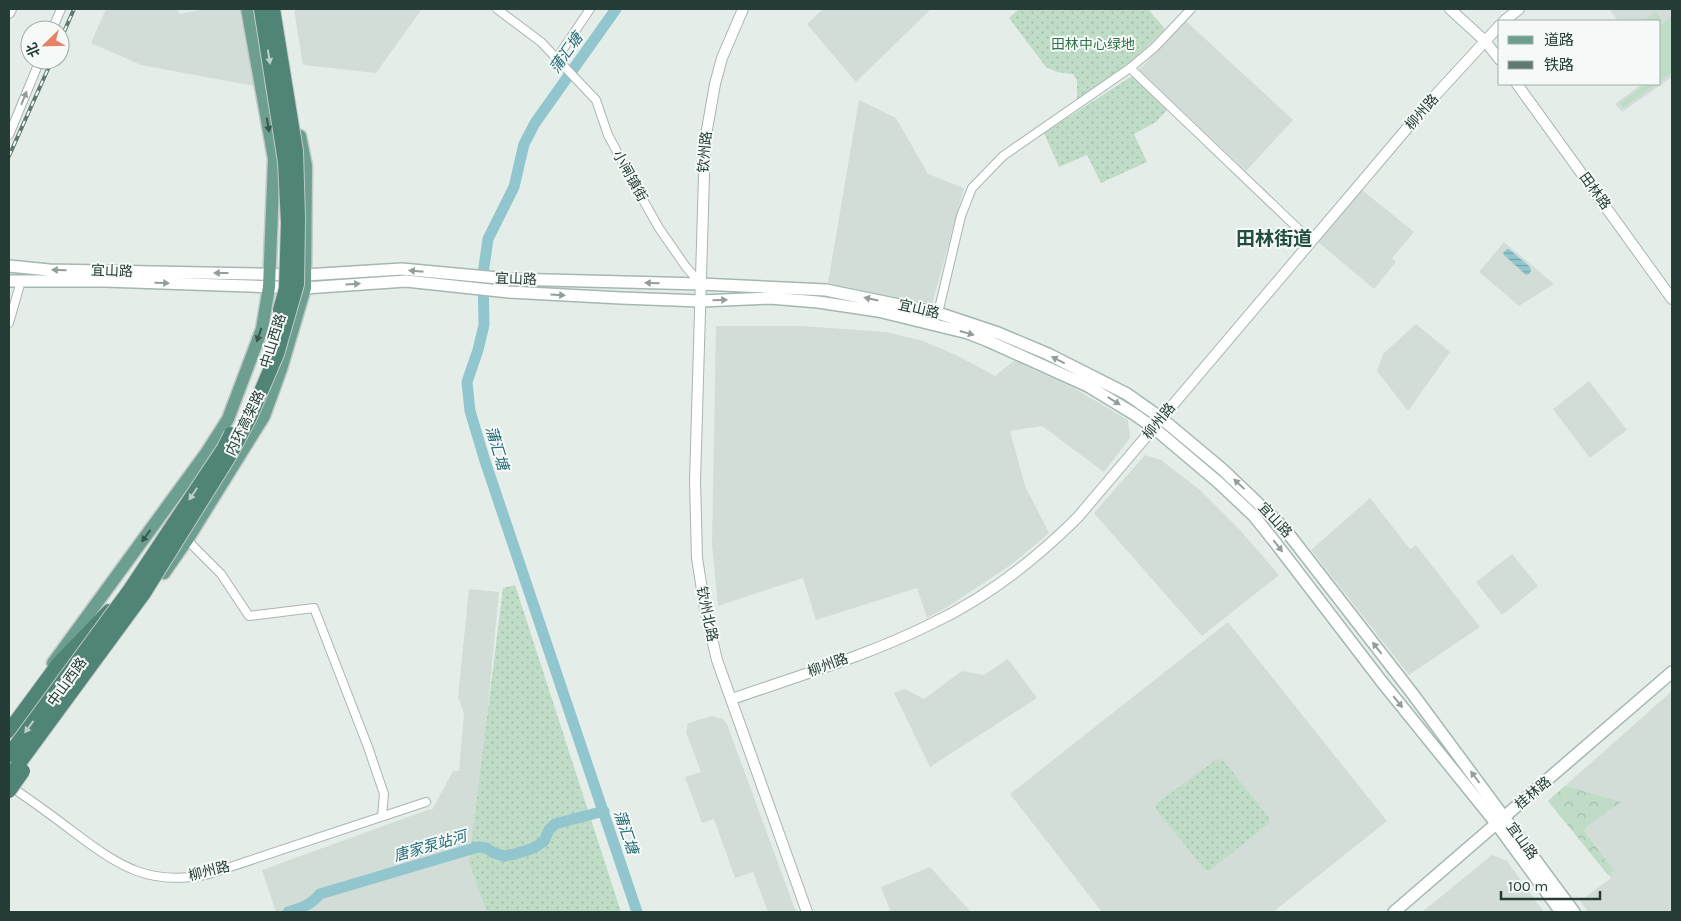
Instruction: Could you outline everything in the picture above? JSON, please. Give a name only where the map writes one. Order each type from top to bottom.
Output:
[{"type":"highway","name":"内环高架路","points":[[9,755],[129,591],[224,448],[268,354],[286,288],[288,223],[285,162],[261,9]]},
{"type":"highway","name":"内环高架路","points":[[9,777],[144,593],[230,456],[250,417],[277,354],[297,284],[298,218],[296,151],[274,9]]},
{"type":"highway","points":[[9,731],[59,663],[129,591]]},
{"type":"highway","points":[[9,791],[124,627],[144,593]]},
{"type":"main road","name":"中山西路","points":[[9,722],[207,452],[228,419],[262,329],[270,273],[274,159],[246,9]]},
{"type":"main road","name":"中山西路","points":[[9,785],[51,730],[187,540],[264,416],[281,369],[305,281],[306,166],[274,9]]},
{"type":"main road","name":"宜山路","points":[[9,266],[50,270],[270,273],[305,281],[406,281],[509,292],[700,301],[770,298],[844,305],[878,311],[968,333],[1029,358],[1088,386],[1154,428],[1219,483],[1254,516],[1382,682],[1500,820],[1574,912]]},
{"type":"main road","name":"宜山路","points":[[9,281],[106,281],[269,287],[402,269],[509,279],[701,284],[826,290],[938,313],[998,333],[1048,354],[1127,394],[1161,418],[1222,469],[1284,528],[1412,693],[1561,912]]},
{"type":"main road","name":"桂林路","points":[[1394,912],[1672,672]]},
{"type":"street","points":[[9,13],[11,9]]},
{"type":"street","name":"小闸镇街","points":[[497,9],[529,32],[566,67],[596,100],[608,135],[624,166],[655,220],[686,267],[701,284]]},
{"type":"street","points":[[557,58],[590,9]]},
{"type":"street","name":"钦州路","points":[[700,301],[703,168],[708,113],[722,58],[742,9]]},
{"type":"street","points":[[938,313],[959,225],[972,188],[1002,156],[1130,68],[1154,48],[1191,9]]},
{"type":"street","points":[[1450,9],[1485,41],[1498,57]]},
{"type":"street","points":[[1505,20],[1519,9]]},
{"type":"street","name":"柳州路","points":[[732,699],[899,639],[933,624],[983,595],[1031,560],[1078,516],[1431,100],[1498,27]]},
{"type":"street","points":[[1130,68],[1312,241]]},
{"type":"street","points":[[9,135],[36,70]]},
{"type":"street","name":"田林路","points":[[1518,85],[1672,298]]},
{"type":"street","points":[[9,323],[21,281]]},
{"type":"street","name":"钦州北路","points":[[700,301],[695,481],[697,558],[701,592],[712,642],[807,912]]},
{"type":"street","points":[[187,540],[221,574],[250,616],[314,608],[384,794],[382,816]]},
{"type":"street","name":"柳州路","points":[[9,785],[100,852],[121,865],[148,874],[171,878],[192,878],[209,874],[426,802]]},
{"type":"shaded area","points":[[106,9],[178,9],[179,14],[205,9],[239,9],[254,86],[141,65],[91,43]]},
{"type":"shaded area","points":[[294,9],[422,9],[376,73],[303,65]]},
{"type":"shaded area","points":[[823,9],[931,9],[856,82],[807,24]]},
{"type":"shaded area","points":[[1609,9],[1672,9],[1672,77],[1661,85],[1661,20],[1617,20]]},
{"type":"shaded area","points":[[1186,21],[1293,120],[1246,171],[1139,70]]},
{"type":"shaded area","points":[[1641,85],[1661,85],[1622,112],[1615,104]]},
{"type":"shaded area","points":[[859,100],[896,118],[928,174],[964,188],[932,305],[828,283]]},
{"type":"shaded area","points":[[1362,190],[1414,232],[1392,258],[1396,262],[1374,289],[1318,242]]},
{"type":"shaded area","points":[[1504,242],[1554,284],[1519,306],[1479,272]]},
{"type":"shaded area","points":[[1416,324],[1450,352],[1408,411],[1377,371],[1383,354]]},
{"type":"shaded area","points":[[716,326],[801,326],[887,332],[923,341],[956,355],[995,376],[1016,359],[1027,367],[1072,387],[1128,420],[1130,438],[1104,472],[1042,426],[1010,431],[1025,486],[1049,533],[1012,564],[949,606],[927,618],[917,588],[816,620],[803,578],[718,606],[712,545]]},
{"type":"shaded area","points":[[1589,381],[1627,430],[1590,458],[1553,409]]},
{"type":"shaded area","points":[[1145,455],[1161,460],[1200,490],[1240,530],[1279,575],[1202,636],[1094,513]]},
{"type":"shaded area","points":[[1370,498],[1410,549],[1416,545],[1480,627],[1409,675],[1311,550]]},
{"type":"shaded area","points":[[1512,554],[1538,586],[1502,615],[1476,582]]},
{"type":"shaded area","points":[[469,589],[499,592],[473,862],[490,912],[276,912],[262,870],[430,809],[432,810],[453,771],[459,771],[464,713],[458,697]]},
{"type":"shaded area","points":[[1228,622],[1387,821],[1273,912],[1102,912],[1010,794]]},
{"type":"shaded area","points":[[1008,659],[1037,698],[930,767],[894,693],[905,689],[924,699],[962,671],[984,675]]},
{"type":"shaded area","points":[[1672,691],[1672,912],[1588,912],[1580,901],[1611,878],[1548,801]]},
{"type":"shaded area","points":[[712,716],[723,719],[727,724],[796,912],[768,912],[753,872],[735,878],[714,819],[702,823],[685,777],[701,772],[686,732],[688,723]]},
{"type":"shaded area","points":[[1492,855],[1507,861],[1544,912],[1422,912]]},
{"type":"shaded area","points":[[930,867],[971,912],[891,912],[881,887]]},
{"type":"green space","name":"田林中心绿地","points":[[1019,9],[1148,9],[1165,29],[1134,60],[1077,100],[1077,80],[1073,74],[1057,72],[1046,67],[1009,18]]},
{"type":"green space","points":[[1656,12],[1662,21],[1661,20],[1644,20]]},
{"type":"green space","points":[[1672,16],[1672,72],[1661,80],[1661,25]]},
{"type":"green space","points":[[1132,76],[1168,109],[1156,122],[1134,134],[1147,162],[1101,183],[1087,155],[1059,167],[1044,133]]},
{"type":"green space","points":[[1645,85],[1656,85],[1623,108],[1620,103]]},
{"type":"green space","points":[[515,585],[621,912],[487,912],[469,862],[503,588]]},
{"type":"green space","points":[[1217,759],[1223,760],[1269,818],[1268,824],[1209,871],[1205,870],[1156,809],[1156,804]]},
{"type":"green space","points":[[1565,786],[1621,802],[1587,826],[1584,831],[1614,871],[1608,875],[1548,801]]},
{"type":"water","points":[[1507,249],[1530,267],[1531,271],[1529,274],[1526,275],[1504,255],[1503,253]]},
{"type":"waterway","name":"蒲汇塘","points":[[616,9],[535,123],[524,144],[514,187],[488,239],[483,274],[484,325],[467,382],[470,411],[485,461],[637,912]]},
{"type":"waterway","name":"唐家泵站河","points":[[288,912],[309,903],[320,894],[478,847],[486,848],[504,856],[534,848],[544,841],[549,830],[555,824],[604,811]]},
{"type":"railway","points":[[69,20],[74,9]]},
{"type":"railway","points":[[9,156],[48,70]]},
{"type":"district","name":"田林街道","points":[[1274,239]]}]
